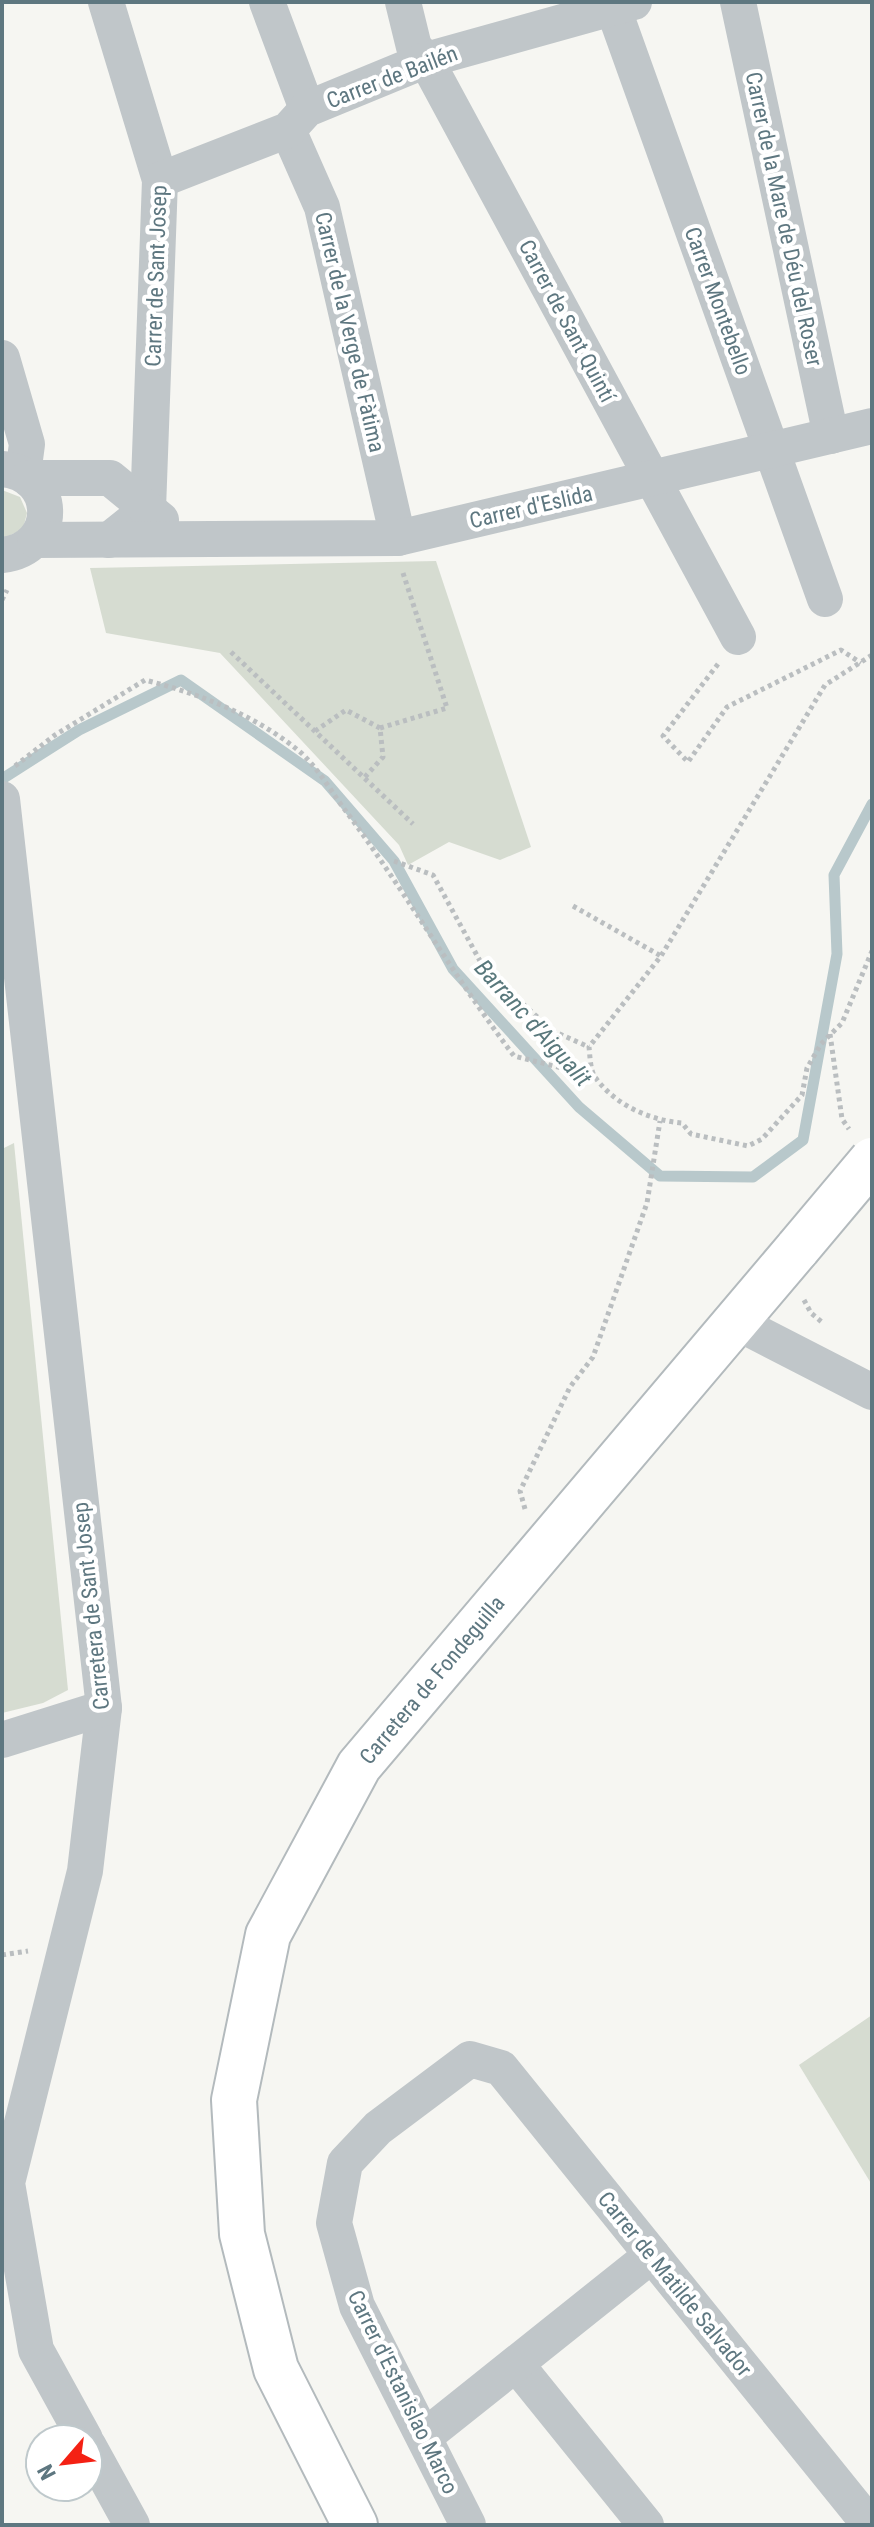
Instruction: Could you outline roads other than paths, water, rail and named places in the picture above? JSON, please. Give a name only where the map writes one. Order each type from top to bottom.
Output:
[{"type":"main road","name":"Carretera de Fondeguilla","points":[[355,2525],[276,2369],[242,2234],[234,2100],[268,1935],[359,1766],[792,1256],[864,1150]]},
{"type":"street","name":"Carrer de Sant Josep","points":[[106,2],[160,180],[148,509]]},
{"type":"street","name":"Carrer de Sant Quintí","points":[[403,2],[414,47],[426,60],[738,637]]},
{"type":"street","name":"Carrer de la Mare de Déu del Roser","points":[[738,2],[831,436]]},
{"type":"street","name":"Carrer de la Verge de Fàtima","points":[[275,4],[297,120],[322,207],[398,538]]},
{"type":"street","name":"Carrer de Bailén","points":[[160,180],[426,60],[620,4]]},
{"type":"street","name":"Carrer Montebello","points":[[620,4],[825,599]]},
{"type":"street","points":[[2,358],[27,444],[18,474]]},
{"type":"street","name":"Carrer d'Eslida","points":[[35,540],[398,538],[872,426]]},
{"type":"street","points":[[18,474],[110,478],[183,539]]},
{"type":"street","points":[[2,555],[14,554],[35,540],[46,515],[38,488],[18,474]]},
{"type":"street","points":[[109,540],[148,509]]},
{"type":"street","name":"Carretera de Sant Josep","points":[[8,783],[14,907],[104,1708],[85,1871],[7,2183],[36,2350],[76,2423]]},
{"type":"street","points":[[736,1322],[872,1392]]},
{"type":"street","points":[[2,1740],[104,1708]]},
{"type":"street","name":"Carrer de Matilde Salvador","points":[[345,2163],[378,2128],[470,2059],[501,2068],[870,2525]]},
{"type":"street","name":"Carrer d'Estanislao Marco","points":[[345,2163],[334,2223],[357,2306],[468,2525]]},
{"type":"street","points":[[424,2437],[652,2255]]},
{"type":"street","points":[[516,2364],[646,2525]]},
{"type":"street","points":[[104,2474],[132,2525]]},
{"type":"waterway","name":"Barranc d'Aigualit","points":[[2,779],[79,730],[181,680],[325,781],[394,861],[453,969],[579,1107],[660,1176],[753,1177],[803,1140],[837,954],[834,875],[872,804]]}]
